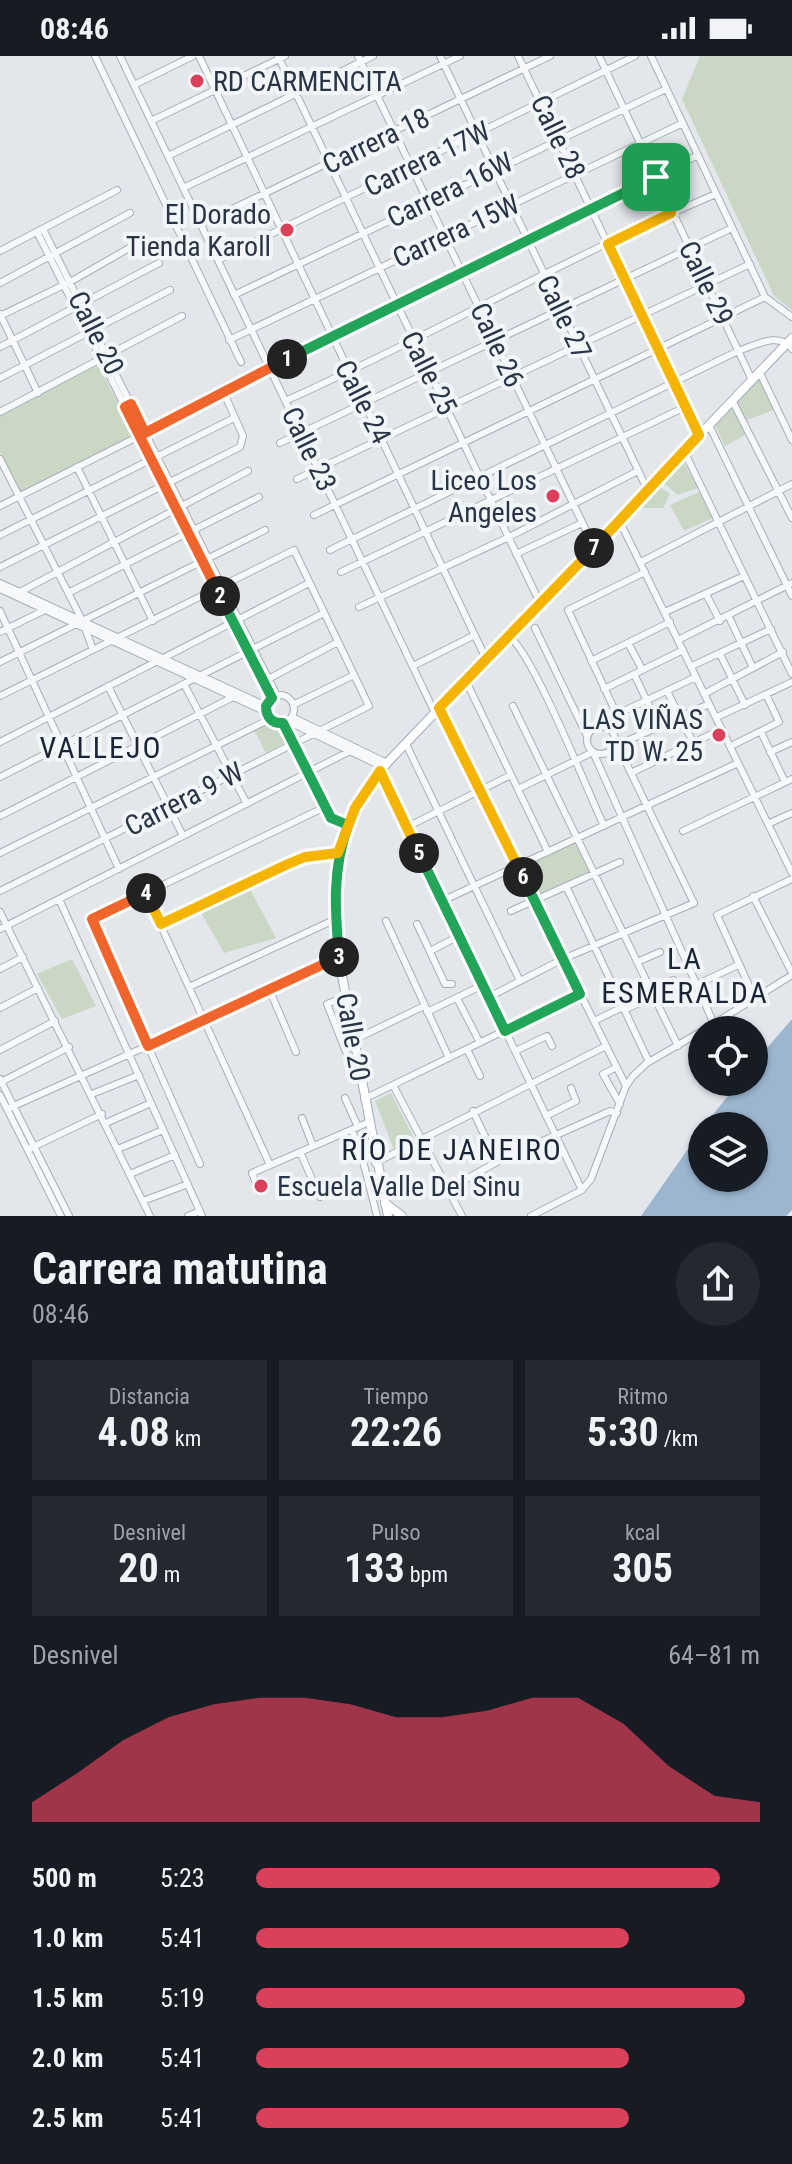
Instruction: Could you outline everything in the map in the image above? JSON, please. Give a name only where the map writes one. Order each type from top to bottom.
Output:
[{"type":"main road","name":"Calle 20","points":[[388,1216],[375,1163],[339,960],[333,894],[338,853],[355,808],[384,767],[620,522],[759,371],[791,343]]},
{"type":"main road","points":[[384,1202],[402,1216]]},
{"type":"street","name":"Calle 23","points":[[120,56],[413,666],[480,791],[626,1086]]},
{"type":"street","points":[[134,85],[196,56]]},
{"type":"street","name":"Calle 24","points":[[196,56],[215,88],[330,337],[366,403],[487,661]]},
{"type":"street","points":[[168,156],[360,59],[373,56]]},
{"type":"street","name":"Calle 27","points":[[440,56],[648,491]]},
{"type":"street","points":[[183,188],[460,56]]},
{"type":"street","name":"Calle 28","points":[[518,56],[699,435]]},
{"type":"street","name":"Carrera 18","points":[[201,224],[550,56]]},
{"type":"street","name":"Calle 29","points":[[599,56],[752,380]]},
{"type":"street","name":"Carrera 17W","points":[[218,260],[635,56]]},
{"type":"street","points":[[651,56],[765,297],[792,317]]},
{"type":"street","points":[[97,57],[241,362]]},
{"type":"street","points":[[151,121],[281,57]]},
{"type":"street","name":"Calle 25","points":[[281,57],[411,340],[447,406],[540,603]]},
{"type":"street","name":"Calle 26","points":[[360,59],[594,548]]},
{"type":"street","name":"Carrera 16W","points":[[234,295],[492,169],[666,89]]},
{"type":"street","name":"Carrera 15W","points":[[229,340],[683,123]]},
{"type":"street","points":[[0,506],[330,337],[698,155]]},
{"type":"street","points":[[0,251],[117,190]]},
{"type":"street","points":[[285,401],[349,373],[542,274],[716,194]]},
{"type":"street","points":[[0,283],[130,213]]},
{"type":"street","points":[[280,443],[732,228]]},
{"type":"street","name":"Calle 20","points":[[40,230],[274,697]]},
{"type":"street","points":[[38,393],[0,315],[145,239]]},
{"type":"street","points":[[0,347],[159,263]]},
{"type":"street","points":[[297,479],[750,264]]},
{"type":"street","points":[[0,378],[170,290]]},
{"type":"street","points":[[314,515],[765,297]]},
{"type":"street","points":[[0,412],[182,316]]},
{"type":"street","points":[[330,550],[738,351],[776,340],[791,343]]},
{"type":"street","points":[[759,371],[792,440]]},
{"type":"street","points":[[0,567],[240,447],[243,436],[224,393]]},
{"type":"street","points":[[732,400],[792,518]]},
{"type":"street","points":[[341,572],[685,407]]},
{"type":"street","points":[[0,535],[234,418]]},
{"type":"street","points":[[709,425],[790,584],[792,596]]},
{"type":"street","points":[[684,451],[792,674]]},
{"type":"street","points":[[0,459],[68,593],[93,650]]},
{"type":"street","points":[[77,467],[153,621]]},
{"type":"street","points":[[0,589],[17,593],[248,471]]},
{"type":"street","points":[[359,607],[509,537],[638,471]]},
{"type":"street","points":[[641,562],[792,484]]},
{"type":"street","points":[[68,593],[259,497]]},
{"type":"street","points":[[620,522],[792,873]]},
{"type":"street","points":[[516,554],[582,523]]},
{"type":"street","points":[[0,662],[82,624],[265,530]]},
{"type":"street","points":[[0,696],[294,550],[354,675],[293,705],[288,720],[294,744],[331,818],[348,825]]},
{"type":"street","points":[[617,715],[569,608],[645,572]]},
{"type":"street","points":[[665,612],[744,576]]},
{"type":"street","points":[[0,583],[268,712],[317,732],[384,767],[407,827],[582,1190]]},
{"type":"street","points":[[0,742],[309,583]]},
{"type":"street","points":[[678,640],[790,584]]},
{"type":"street","points":[[706,594],[720,621]]},
{"type":"street","points":[[0,632],[49,608]]},
{"type":"street","points":[[0,611],[119,869]]},
{"type":"street","points":[[0,777],[324,613]]},
{"type":"street","points":[[729,617],[753,668]]},
{"type":"street","points":[[591,661],[670,622]]},
{"type":"street","points":[[535,628],[587,736],[588,745],[710,1016]]},
{"type":"street","points":[[692,666],[771,629]]},
{"type":"street","points":[[413,666],[475,635]]},
{"type":"street","points":[[509,636],[518,644],[604,826]]},
{"type":"street","points":[[268,679],[338,642]]},
{"type":"street","points":[[628,643],[642,669]]},
{"type":"street","name":"Calle 20","points":[[251,650],[268,679],[274,697]]},
{"type":"street","points":[[604,689],[683,650]]},
{"type":"street","points":[[704,694],[783,652]]},
{"type":"street","points":[[720,654],[745,705]]},
{"type":"street","points":[[634,674],[659,726]]},
{"type":"street","name":"Carrera 9 W","points":[[0,891],[369,706],[354,675]]},
{"type":"street","points":[[604,727],[607,719],[696,677]]},
{"type":"street","points":[[466,681],[548,852]]},
{"type":"street","points":[[717,717],[792,682]]},
{"type":"street","points":[[184,684],[247,804]]},
{"type":"street","points":[[108,686],[183,836]]},
{"type":"street","points":[[667,691],[693,742]]},
{"type":"street","points":[[731,746],[779,721],[766,694]]},
{"type":"street","points":[[0,816],[236,695]]},
{"type":"street","points":[[0,853],[216,745],[268,712],[274,697],[287,697],[293,705]]},
{"type":"street","points":[[518,789],[593,752],[610,751],[616,743],[709,704]]},
{"type":"street","points":[[513,706],[678,1046]]},
{"type":"street","points":[[587,736],[594,728],[604,727]]},
{"type":"street","points":[[489,997],[563,959],[694,903],[616,743],[604,727]]},
{"type":"street","points":[[631,773],[722,729]]},
{"type":"street","points":[[683,831],[788,781],[761,732]]},
{"type":"street","points":[[770,752],[792,742]]},
{"type":"street","points":[[406,744],[520,981]]},
{"type":"street","points":[[4,928],[353,750]]},
{"type":"street","points":[[442,901],[738,763]]},
{"type":"street","points":[[407,827],[511,775]]},
{"type":"street","points":[[200,1164],[92,919],[325,807]]},
{"type":"street","points":[[770,823],[792,813]]},
{"type":"street","points":[[781,849],[792,844]]},
{"type":"street","points":[[161,924],[305,857],[338,853]]},
{"type":"street","points":[[511,911],[620,862]]},
{"type":"street","points":[[755,999],[717,915],[792,879]]},
{"type":"street","points":[[566,886],[649,1062]]},
{"type":"street","points":[[146,893],[270,1165]]},
{"type":"street","points":[[727,1016],[792,974],[753,896]]},
{"type":"street","points":[[59,899],[201,1214],[188,1216]]},
{"type":"street","points":[[0,912],[4,928],[23,957],[69,1047],[150,1216]]},
{"type":"street","points":[[189,987],[336,919]]},
{"type":"street","points":[[386,921],[449,1058]]},
{"type":"street","points":[[417,924],[445,984],[452,984]]},
{"type":"street","points":[[430,951],[459,936]]},
{"type":"street","points":[[637,962],[660,952]]},
{"type":"street","points":[[0,969],[23,957]]},
{"type":"street","points":[[10,1108],[339,960]]},
{"type":"street","points":[[696,985],[738,965]]},
{"type":"street","points":[[594,1021],[652,994],[673,980]]},
{"type":"street","points":[[354,1040],[483,985]]},
{"type":"street","points":[[0,1008],[38,988]]},
{"type":"street","points":[[270,991],[296,1052]]},
{"type":"street","points":[[364,1099],[580,994]]},
{"type":"street","points":[[347,996],[327,1004],[350,1062]]},
{"type":"street","points":[[457,998],[480,1043]]},
{"type":"street","points":[[0,1050],[55,1021]]},
{"type":"street","points":[[339,1033],[352,1028]]},
{"type":"street","points":[[515,1051],[547,1036],[552,1046]]},
{"type":"street","points":[[531,1216],[582,1190],[594,1173],[626,1086],[649,1062],[688,1040]]},
{"type":"street","points":[[375,1163],[529,1082],[606,1046]]},
{"type":"street","points":[[69,1047],[0,1081],[10,1108],[69,1216]]},
{"type":"street","points":[[467,1049],[480,1076]]},
{"type":"street","points":[[617,1067],[603,1074],[620,1104]]},
{"type":"street","points":[[92,1094],[139,1075]]},
{"type":"street","points":[[393,1085],[462,1216]]},
{"type":"street","points":[[546,1116],[576,1101],[571,1088]]},
{"type":"street","points":[[0,1095],[10,1108]]},
{"type":"street","points":[[345,1098],[377,1216]]},
{"type":"street","points":[[106,1123],[151,1103]]},
{"type":"street","points":[[448,1189],[497,1162],[473,1111]]},
{"type":"street","points":[[525,1149],[610,1111],[617,1113]]},
{"type":"street","points":[[31,1148],[102,1114]]},
{"type":"street","points":[[302,1118],[313,1146]]},
{"type":"street","points":[[259,1191],[252,1173],[369,1122]]},
{"type":"street","points":[[118,1149],[163,1130]]},
{"type":"street","points":[[31,1148],[61,1216]]},
{"type":"street","points":[[300,1152],[320,1197]]},
{"type":"street","points":[[130,1174],[175,1155]]},
{"type":"street","points":[[143,1201],[188,1184]]},
{"type":"green space","points":[[700,56],[792,56],[792,310],[774,296],[682,99]]},
{"type":"green space","points":[[98,365],[135,435],[21,493],[0,452],[0,415]]},
{"type":"green space","points":[[757,375],[774,410],[747,420],[734,399]]},
{"type":"green space","points":[[735,406],[745,435],[725,446],[715,425]]},
{"type":"green space","points":[[684,463],[698,488],[678,495],[659,479]]},
{"type":"green space","points":[[658,486],[670,494],[663,508],[636,508],[642,498]]},
{"type":"green space","points":[[699,492],[713,518],[684,531],[670,505]]},
{"type":"green space","points":[[267,721],[280,726],[289,741],[266,753],[253,728]]},
{"type":"green space","points":[[577,842],[591,872],[537,897],[522,868]]},
{"type":"green space","points":[[250,889],[276,938],[224,953],[199,909]]},
{"type":"green space","points":[[72,959],[96,1006],[62,1019],[37,974]]},
{"type":"green space","points":[[391,1093],[414,1138],[394,1149],[375,1101]]},
{"type":"water","points":[[792,1019],[792,1210],[786,1216],[641,1216],[688,1149],[688,1192],[768,1192],[768,1112],[715,1112],[728,1096],[768,1096],[768,1047]]},
{"type":"place","name":"RD CARMENCITA","points":[[197,81]]},
{"type":"place","name":"El Dorado Tienda Karoll","points":[[287,230]]},
{"type":"place","name":"Liceo Los Angeles","points":[[553,496]]},
{"type":"place","name":"LAS VIÑAS TD W. 25","points":[[719,735]]},
{"type":"place","name":"Escuela Valle Del Sinu","points":[[261,1186]]},
{"type":"district","name":"VALLEJO","points":[[101,747]]},
{"type":"district","name":"LA ESMERALDA","points":[[685,975]]},
{"type":"district","name":"RÍO DE JANEIRO","points":[[452,1149]]},
{"type":"route","points":[[656,177],[330,337],[145,433],[131,404],[125,407],[272,698],[266,706],[268,716],[274,722],[283,723],[331,818],[348,825],[338,853],[333,894],[339,960],[148,1046],[92,919],[146,893],[161,924],[305,857],[338,853],[355,808],[380,771],[505,1031],[580,994],[439,708],[620,522],[699,435],[608,244],[671,213],[656,177]]}]
